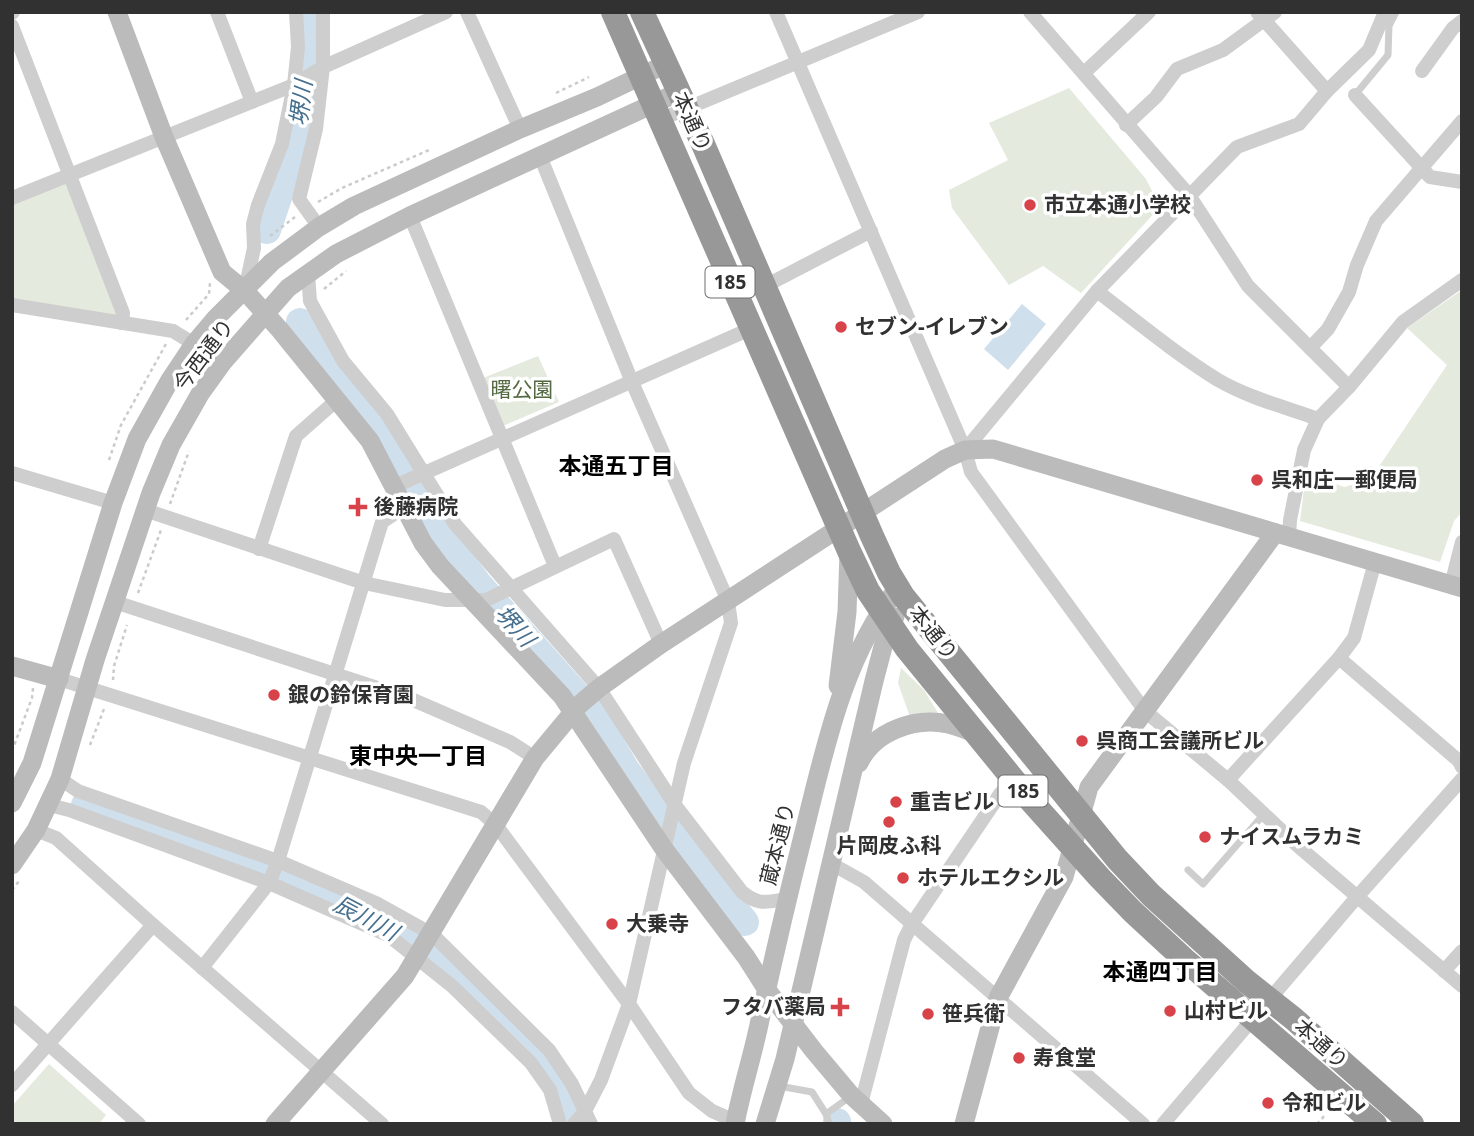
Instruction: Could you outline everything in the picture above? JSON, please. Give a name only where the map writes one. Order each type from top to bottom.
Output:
[{"type":"highway","name":"本通り","points":[[612,12],[849,551],[885,617],[1014,781],[1133,912],[1260,1009],[1294,1019],[1412,1124]]},
{"type":"highway","name":"本通り","points":[[642,12],[849,478],[862,514],[889,573],[903,595],[1081,817],[1260,1009],[1375,1124]]},
{"type":"street","points":[[117,12],[164,137],[222,272],[245,291],[370,441],[455,524],[509,590],[586,700],[742,892],[751,900],[762,903],[787,899]]},
{"type":"street","points":[[217,12],[252,102]]},
{"type":"street","points":[[245,291],[254,248],[253,225],[258,205],[282,144],[298,83],[296,12]]},
{"type":"street","points":[[319,227],[299,199],[316,129],[322,68],[323,12]]},
{"type":"street","points":[[12,198],[298,83],[322,68],[446,12]]},
{"type":"street","points":[[467,12],[520,129]]},
{"type":"street","points":[[775,12],[965,450],[971,472],[1145,711],[1228,780],[1259,819],[1462,986]]},
{"type":"street","points":[[683,100],[798,63],[892,17],[918,12]]},
{"type":"street","points":[[1030,12],[1189,195],[1248,286],[1349,387]]},
{"type":"street","points":[[1084,73],[1149,12]]},
{"type":"street","points":[[1422,71],[1462,19],[1457,12]]},
{"type":"street","points":[[965,450],[1097,291],[1189,195],[1237,148],[1299,124],[1327,91],[1369,50],[1394,13]]},
{"type":"street","points":[[1126,125],[1156,97],[1177,69],[1223,50],[1266,15],[1327,91]]},
{"type":"street","points":[[12,26],[122,313],[122,323]]},
{"type":"street","name":"今西通り","points":[[12,803],[32,763],[113,503],[137,439],[170,380],[194,344],[216,318],[272,262],[354,205],[666,64]]},
{"type":"street","points":[[1355,95],[1430,177],[1462,182]]},
{"type":"street","name":"今西通り","points":[[16,872],[60,779],[87,688],[124,605],[145,510],[171,445],[200,394],[223,362],[288,288],[336,254],[410,216],[540,156],[683,100]]},
{"type":"street","points":[[1310,348],[1328,329],[1349,292],[1357,265],[1376,221],[1462,121]]},
{"type":"street","points":[[540,156],[632,382],[728,601],[731,623],[684,763],[629,1004],[583,1120]]},
{"type":"street","points":[[410,216],[555,566]]},
{"type":"street","points":[[763,287],[871,231]]},
{"type":"street","points":[[202,968],[269,883],[382,522],[403,508],[410,480],[387,414],[343,361],[310,301],[308,274]]},
{"type":"street","points":[[964,1124],[998,998],[1064,877],[1089,787],[1282,536],[1290,520],[1304,450],[1318,419],[1349,387],[1403,322],[1462,280]]},
{"type":"street","points":[[1097,291],[1219,380],[1247,394],[1318,419]]},
{"type":"street","points":[[12,304],[173,331],[194,344]]},
{"type":"street","points":[[410,480],[750,329]]},
{"type":"street","points":[[259,549],[296,436],[338,400]]},
{"type":"street","points":[[275,1124],[405,976],[536,758],[586,700],[661,644],[945,459],[965,450],[993,449],[1457,587],[1462,542]]},
{"type":"street","points":[[12,473],[113,503]]},
{"type":"street","points":[[403,508],[440,566],[480,601],[562,696],[586,700]]},
{"type":"street","points":[[145,510],[364,583],[445,600],[480,601],[509,590],[614,539],[661,644]]},
{"type":"street","points":[[827,738],[842,660],[849,551]]},
{"type":"street","points":[[1228,780],[1354,638],[1375,562]]},
{"type":"street","name":"蔵本通り","points":[[735,1122],[827,738],[850,674],[885,617],[903,595]]},
{"type":"street","points":[[124,605],[411,699],[510,742],[536,758]]},
{"type":"street","name":"蔵本通り","points":[[765,1124],[793,1023],[885,617]]},
{"type":"street","points":[[1339,658],[1459,761],[1462,767]]},
{"type":"street","points":[[12,666],[481,812],[496,825],[629,1004],[689,1093],[712,1111],[735,1122]]},
{"type":"street","points":[[586,700],[666,846],[793,1023],[856,1100],[883,1124]]},
{"type":"street","points":[[849,785],[863,754],[879,738],[905,725],[928,722],[948,724],[974,733]]},
{"type":"street","points":[[60,779],[78,791],[278,861],[378,904],[432,933],[549,1050],[572,1084],[583,1120]]},
{"type":"street","points":[[1163,1124],[1462,779]]},
{"type":"street","points":[[856,1100],[904,940],[912,924],[1000,794],[1014,781]]},
{"type":"street","points":[[49,805],[269,883],[388,935],[452,986],[531,1063],[550,1090],[559,1124]]},
{"type":"street","points":[[36,830],[56,838],[382,1124]]},
{"type":"street","points":[[830,863],[864,882],[1143,1124]]},
{"type":"street","points":[[12,1085],[153,925]]},
{"type":"street","points":[[1444,971],[1462,951]]},
{"type":"street","points":[[12,1012],[139,1124]]},
{"type":"lane","points":[[1355,95],[1388,55],[1389,26],[1394,13]]},
{"type":"lane","points":[[1188,870],[1203,884],[1259,819]]},
{"type":"lane","points":[[777,1085],[812,1092],[829,1124]]},
{"type":"lane","points":[[826,1114],[856,1100]]},
{"type":"path","points":[[310,301],[345,271]]},
{"type":"path","points":[[88,752],[98,720],[112,696],[124,605],[165,518],[191,448]]},
{"type":"path","points":[[12,890],[16,872]]},
{"type":"path","points":[[1317,1124],[1326,1114]]},
{"type":"green space","points":[[1069,88],[1146,179],[1160,207],[1081,293],[1043,266],[1009,285],[952,208],[949,190],[1008,160],[989,123]]},
{"type":"green space","points":[[67,182],[118,317],[12,300],[12,203]]},
{"type":"green space","points":[[1462,290],[1462,512],[1454,521],[1440,562],[1300,521],[1306,473],[1344,487],[1370,480],[1447,365],[1407,328]]},
{"type":"green space","name":"曙公園","points":[[538,356],[559,402],[503,426],[483,378]]},
{"type":"green space","points":[[901,668],[924,690],[941,718],[910,717],[898,683]]},
{"type":"green space","points":[[49,1064],[106,1115],[99,1124],[12,1124],[12,1106]]},
{"type":"water","points":[[1022,304],[1046,324],[1008,370],[984,349]]},
{"type":"waterway","name":"堺川","points":[[267,230],[294,150],[305,91],[306,12]]},
{"type":"waterway","name":"堺川","points":[[300,322],[330,363],[384,427],[416,495],[443,538],[479,585],[592,712],[626,770],[745,922]]},
{"type":"waterway","name":"辰川川","points":[[85,805],[129,818],[290,880],[388,926],[473,987],[562,1082],[582,1124]]},
{"type":"place","name":"市立本通小学校","points":[[1030,205]]},
{"type":"place","name":"セブン-イレブン","points":[[841,327]]},
{"type":"place","name":"呉和庄一郵便局","points":[[1257,480]]},
{"type":"place","name":"後藤病院","points":[[358,507]]},
{"type":"place","name":"銀の鈴保育園","points":[[274,695]]},
{"type":"place","name":"呉商工会議所ビル","points":[[1082,741]]},
{"type":"place","name":"重吉ビル","points":[[896,802]]},
{"type":"place","name":"片岡皮ふ科","points":[[889,822]]},
{"type":"place","name":"ナイスムラカミ","points":[[1205,837]]},
{"type":"place","name":"ホテルエクシル","points":[[903,878]]},
{"type":"place","name":"大乗寺","points":[[612,924]]},
{"type":"place","name":"フタバ薬局","points":[[840,1007]]},
{"type":"place","name":"山村ビル","points":[[1170,1011]]},
{"type":"place","name":"笹兵衛","points":[[928,1014]]},
{"type":"place","name":"寿食堂","points":[[1019,1058]]},
{"type":"place","name":"令和ビル","points":[[1268,1103]]},
{"type":"district","name":"本通五丁目","points":[[616,466]]},
{"type":"district","name":"東中央一丁目","points":[[418,756]]},
{"type":"district","name":"本通四丁目","points":[[1160,972]]}]
